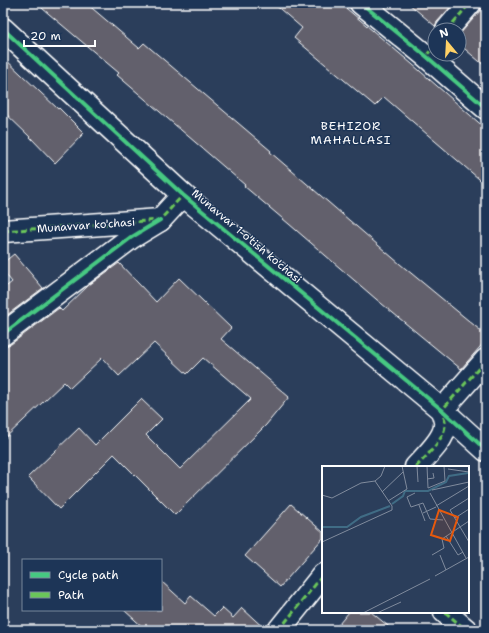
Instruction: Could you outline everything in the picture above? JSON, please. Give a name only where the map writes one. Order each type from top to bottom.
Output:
[{"type":"street","points":[[361,3],[427,48]]},
{"type":"street","points":[[454,22],[470,3]]},
{"type":"street","name":"Munavvar 1-o'tish ko'chasi","points":[[3,29],[183,195],[442,410],[486,450]]},
{"type":"street","points":[[442,62],[486,108]]},
{"type":"street","points":[[3,334],[132,237],[160,220],[183,195]]},
{"type":"street","name":"Munavvar ko'chasi","points":[[3,231],[160,220]]},
{"type":"street","points":[[417,466],[442,438],[446,424],[442,410],[486,360]]},
{"type":"street","points":[[279,630],[322,576]]},
{"type":"street","points":[[446,613],[466,630]]},
{"type":"building","points":[[36,3],[86,3],[139,48],[144,43],[271,151],[270,152],[400,264],[486,335],[486,340],[461,369],[376,299],[244,186],[245,185],[117,75],[119,73]]},
{"type":"building","points":[[273,3],[340,3],[412,64],[486,129],[486,185],[384,97],[375,106],[294,38],[302,28]]},
{"type":"building","points":[[408,3],[454,3],[437,22],[430,22]]},
{"type":"building","points":[[482,3],[486,3],[486,67],[467,51],[467,26],[480,11]]},
{"type":"building","points":[[3,57],[84,133],[55,163],[3,111]]},
{"type":"building","points":[[14,254],[43,288],[3,318],[3,289],[12,282],[3,271],[3,263]]},
{"type":"building","points":[[119,263],[156,302],[179,278],[231,328],[221,339],[289,397],[266,425],[175,515],[114,454],[59,509],[28,477],[79,428],[95,445],[141,399],[162,419],[146,435],[180,469],[251,399],[203,358],[187,374],[154,343],[119,376],[102,358],[70,388],[64,382],[3,440],[3,346],[11,344],[59,308],[62,311],[89,285]]},
{"type":"building","points":[[291,504],[322,531],[322,539],[280,587],[245,556]]},
{"type":"building","points":[[162,582],[185,603],[191,596],[214,616],[222,608],[233,618],[242,608],[266,630],[146,630],[125,611],[162,611]]},
{"type":"building","points":[[348,613],[372,613],[393,630],[334,630]]},
{"type":"marked path","points":[[454,22],[470,3]]},
{"type":"marked path","points":[[3,231],[160,220],[183,195]]},
{"type":"marked path","points":[[417,466],[434,448],[444,431],[445,420],[442,410],[486,360]]},
{"type":"marked path","points":[[279,630],[322,576]]},
{"type":"marked path","points":[[446,613],[466,630]]},
{"type":"cycle path","points":[[361,3],[426,56],[486,108]]},
{"type":"cycle path","points":[[3,29],[183,195],[442,410],[486,450]]},
{"type":"cycle path","points":[[3,334],[132,237],[160,220]]},
{"type":"district","name":"BEHIZOR MAHALLASI","points":[[351,133]]}]
